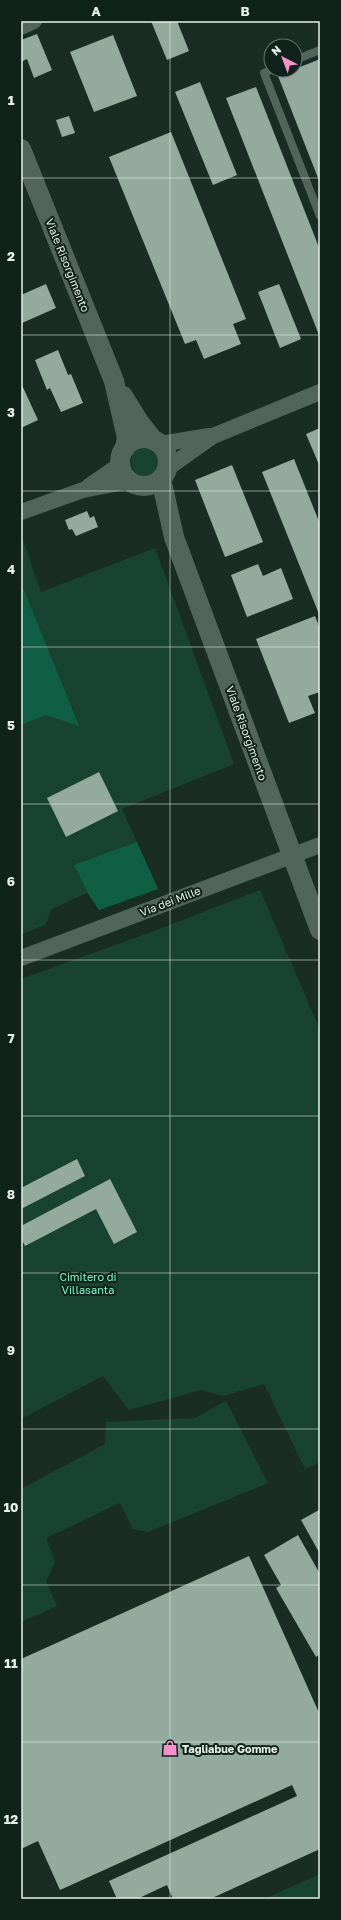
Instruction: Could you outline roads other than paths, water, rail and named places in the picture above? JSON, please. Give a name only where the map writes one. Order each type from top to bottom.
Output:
[{"type":"street","points":[[21,27],[34,21]]},
{"type":"street","name":"Viale Risorgimento","points":[[21,149],[114,381],[127,438],[129,470],[155,504],[174,537],[320,930]]},
{"type":"street","name":"Viale Risorgimento","points":[[114,381],[139,422],[156,442]]},
{"type":"street","points":[[129,470],[152,485],[164,473],[213,436],[320,392]]},
{"type":"street","points":[[129,470],[136,440],[156,442],[213,436]]},
{"type":"street","points":[[156,442],[167,456],[164,473]]},
{"type":"street","points":[[21,512],[83,490],[129,470]]},
{"type":"street","name":"Viale Risorgimento","points":[[164,473],[174,537]]},
{"type":"street","name":"Via dei Mille","points":[[21,958],[320,845]]},
{"type":"lane","points":[[303,57],[320,50]]},
{"type":"lane","points":[[266,78],[320,216]]},
{"type":"place","name":"Tagliabue Gomme","points":[[170,1748]]},
{"type":"park label","name":"Cimitero di Villasanta","points":[[88,1282]]}]
